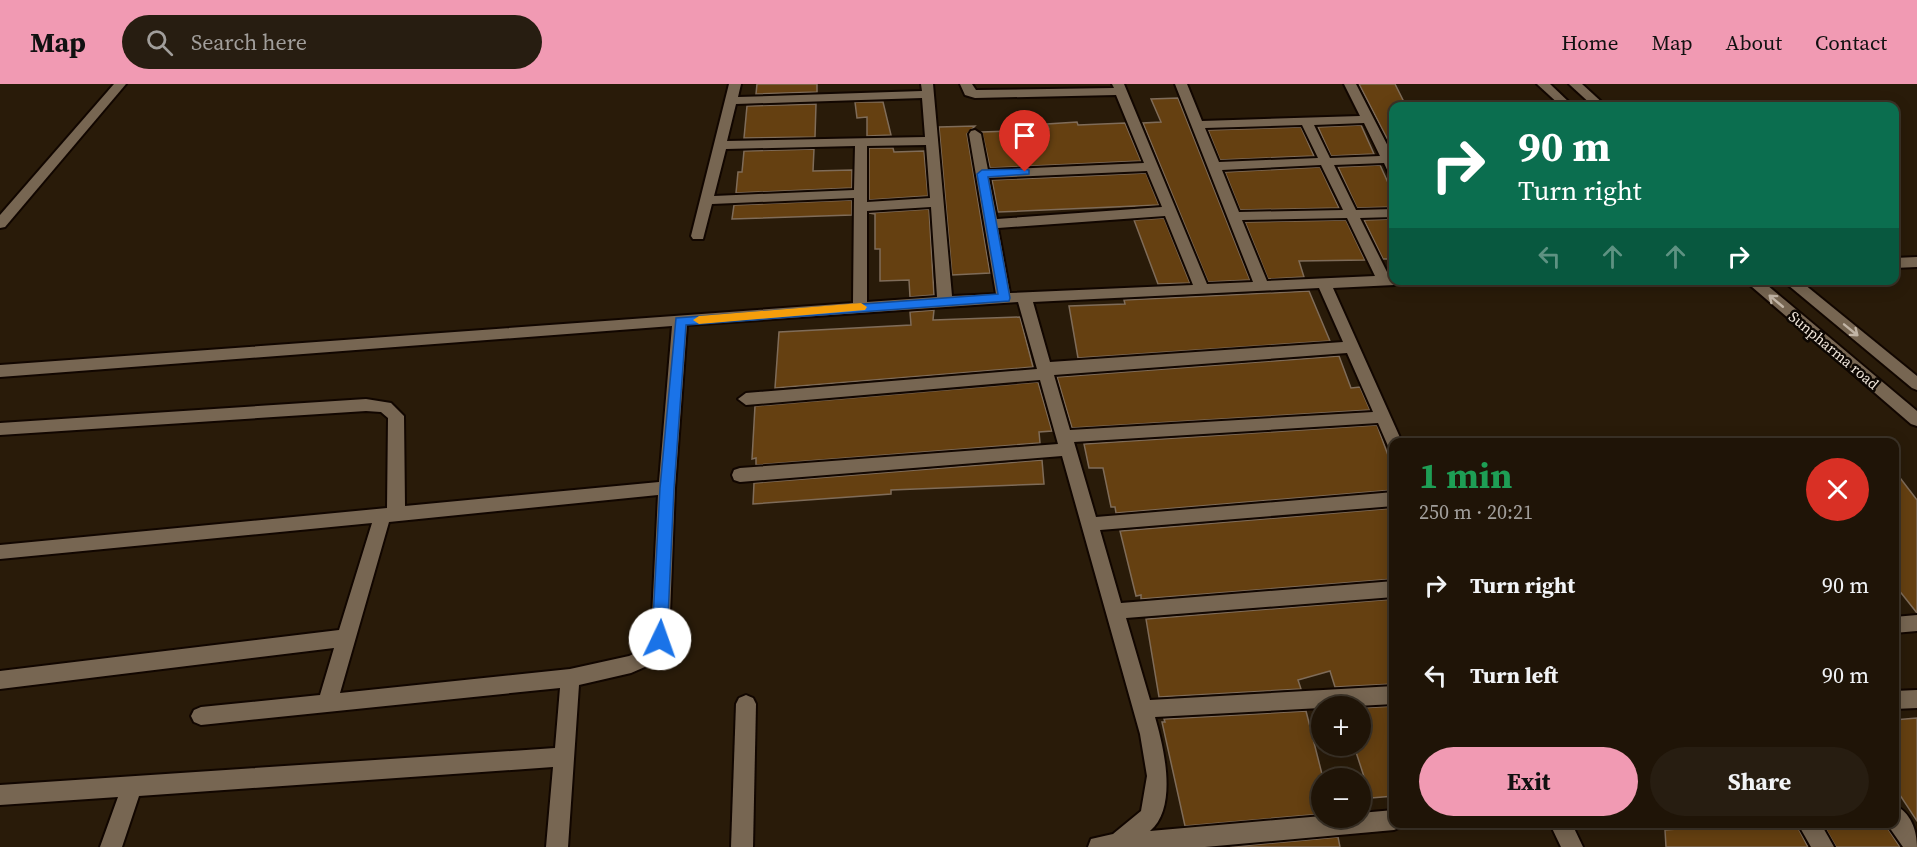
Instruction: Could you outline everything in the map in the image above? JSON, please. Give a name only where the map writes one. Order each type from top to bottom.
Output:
[{"type":"street","points":[[0,224],[120,84]]},
{"type":"street","points":[[698,236],[735,84]]},
{"type":"street","points":[[966,84],[969,92],[975,94],[1120,88],[1202,289]]},
{"type":"street","points":[[1181,84],[1262,286]]},
{"type":"street","points":[[1350,84],[1389,161]]},
{"type":"street","points":[[1543,84],[1563,102]]},
{"type":"street","points":[[1575,84],[1595,102]]},
{"type":"street","points":[[731,101],[928,89],[945,301]]},
{"type":"street","points":[[1197,124],[1367,119]]},
{"type":"street","points":[[0,371],[945,301],[1389,280],[1352,214],[1306,121]]},
{"type":"street","points":[[975,134],[1004,298]]},
{"type":"street","points":[[720,145],[932,141]]},
{"type":"street","points":[[860,308],[861,142]]},
{"type":"street","points":[[1214,166],[1326,162],[1389,165]]},
{"type":"street","points":[[982,174],[1152,167]]},
{"type":"street","points":[[707,200],[938,202]]},
{"type":"street","points":[[991,224],[1170,211]]},
{"type":"street","points":[[1234,216],[1389,213]]},
{"type":"street","points":[[1899,263],[1917,262]]},
{"type":"street","points":[[1324,283],[1392,438]]},
{"type":"street","name":"Sunpharma road","points":[[1757,285],[1917,420]]},
{"type":"street","name":"Sunpharma road","points":[[1795,285],[1917,384]]},
{"type":"street","points":[[1024,297],[1150,734],[1157,776],[1151,816],[1109,846]]},
{"type":"street","points":[[201,716],[570,678],[631,664],[648,657],[660,639],[667,488],[680,321]]},
{"type":"street","points":[[746,399],[1046,371],[1352,347]]},
{"type":"street","points":[[0,429],[366,405],[385,407],[396,416],[390,513],[345,638],[327,703]]},
{"type":"street","points":[[740,475],[1066,443],[1383,417]]},
{"type":"street","points":[[0,552],[667,488]]},
{"type":"street","points":[[1090,524],[1389,499]]},
{"type":"street","points":[[1115,611],[1389,590]]},
{"type":"street","points":[[1899,625],[1917,623]]},
{"type":"street","points":[[0,680],[345,638]]},
{"type":"street","points":[[557,847],[570,678]]},
{"type":"street","points":[[1143,709],[1389,695]]},
{"type":"street","points":[[1899,700],[1917,699]]},
{"type":"street","points":[[742,847],[746,704]]},
{"type":"street","points":[[0,795],[564,757]]},
{"type":"street","points":[[111,847],[132,787]]},
{"type":"street","points":[[1109,846],[1389,820]]},
{"type":"street","points":[[1899,823],[1915,847]]},
{"type":"street","points":[[1563,828],[1572,847]]},
{"type":"street","points":[[1811,828],[1823,847]]},
{"type":"building","points":[[757,84],[817,84],[817,92],[756,94]]},
{"type":"building","points":[[1359,84],[1395,84],[1404,102],[1389,102],[1389,142]]},
{"type":"building","points":[[1178,98],[1250,280],[1208,282],[1143,123],[1161,122],[1151,99]]},
{"type":"building","points":[[855,102],[883,102],[891,135],[867,136],[867,117],[857,118]]},
{"type":"building","points":[[816,104],[815,137],[744,138],[747,106]]},
{"type":"building","points":[[1077,122],[1078,125],[1125,123],[1141,161],[990,168],[982,132],[1041,130],[1049,129],[1047,124]]},
{"type":"building","points":[[1361,125],[1374,154],[1331,156],[1318,127]]},
{"type":"building","points":[[975,126],[967,134],[990,273],[952,275],[939,127]]},
{"type":"building","points":[[1301,127],[1314,156],[1220,160],[1208,130]]},
{"type":"building","points":[[869,148],[893,148],[894,152],[924,151],[928,196],[869,200]]},
{"type":"building","points":[[814,149],[813,171],[852,170],[852,188],[736,193],[738,172],[742,172],[744,151]]},
{"type":"building","points":[[1380,165],[1389,185],[1389,207],[1357,208],[1338,167]]},
{"type":"building","points":[[1320,167],[1339,208],[1240,210],[1225,172]]},
{"type":"building","points":[[1146,173],[1159,205],[998,212],[992,180]]},
{"type":"building","points":[[852,200],[852,215],[732,219],[734,205]]},
{"type":"building","points":[[929,209],[934,295],[910,297],[909,280],[880,281],[880,249],[875,249],[875,214],[869,213]]},
{"type":"building","points":[[1164,218],[1190,283],[1158,284],[1134,220]]},
{"type":"building","points":[[1389,219],[1389,259],[1383,259],[1364,220]]},
{"type":"building","points":[[1346,220],[1365,260],[1299,261],[1304,277],[1268,279],[1245,222]]},
{"type":"building","points":[[1309,291],[1330,341],[1078,358],[1069,306],[1125,304],[1124,300]]},
{"type":"building","points":[[934,310],[933,320],[1020,317],[1033,367],[775,388],[779,332],[911,325],[910,312]]},
{"type":"building","points":[[1339,356],[1351,388],[1360,387],[1370,410],[1072,428],[1057,377]]},
{"type":"building","points":[[1038,382],[1052,431],[1039,432],[1040,443],[756,465],[756,458],[752,459],[755,406]]},
{"type":"building","points":[[1377,425],[1389,458],[1389,490],[1116,513],[1115,507],[1111,507],[1103,468],[1089,468],[1084,444]]},
{"type":"building","points":[[1042,460],[1044,484],[891,490],[891,494],[753,504],[754,483]]},
{"type":"building","points":[[1899,477],[1917,500],[1917,613],[1899,590]]},
{"type":"building","points":[[1389,508],[1389,579],[1141,599],[1141,595],[1136,596],[1120,531]]},
{"type":"building","points":[[1389,599],[1389,684],[1335,687],[1330,671],[1298,680],[1301,689],[1159,697],[1146,619]]},
{"type":"building","points":[[1389,706],[1389,796],[1371,798],[1371,768],[1361,768],[1357,756],[1371,756],[1371,707]]},
{"type":"building","points":[[1306,711],[1311,731],[1311,756],[1317,756],[1320,768],[1311,768],[1311,815],[1185,826],[1162,722],[1165,722],[1164,719]]},
{"type":"building","points":[[1917,718],[1917,821],[1899,794],[1899,720]]},
{"type":"building","points":[[1798,828],[1808,847],[1666,847],[1665,830]]},
{"type":"building","points":[[1825,828],[1888,828],[1900,847],[1836,847]]},
{"type":"building","points":[[1338,837],[1340,847],[1230,847]]},
{"type":"slow traffic","points":[[699,320],[861,307]]},
{"type":"route","points":[[660,639],[667,488],[680,321],[1004,298],[982,174],[1025,172]]}]
